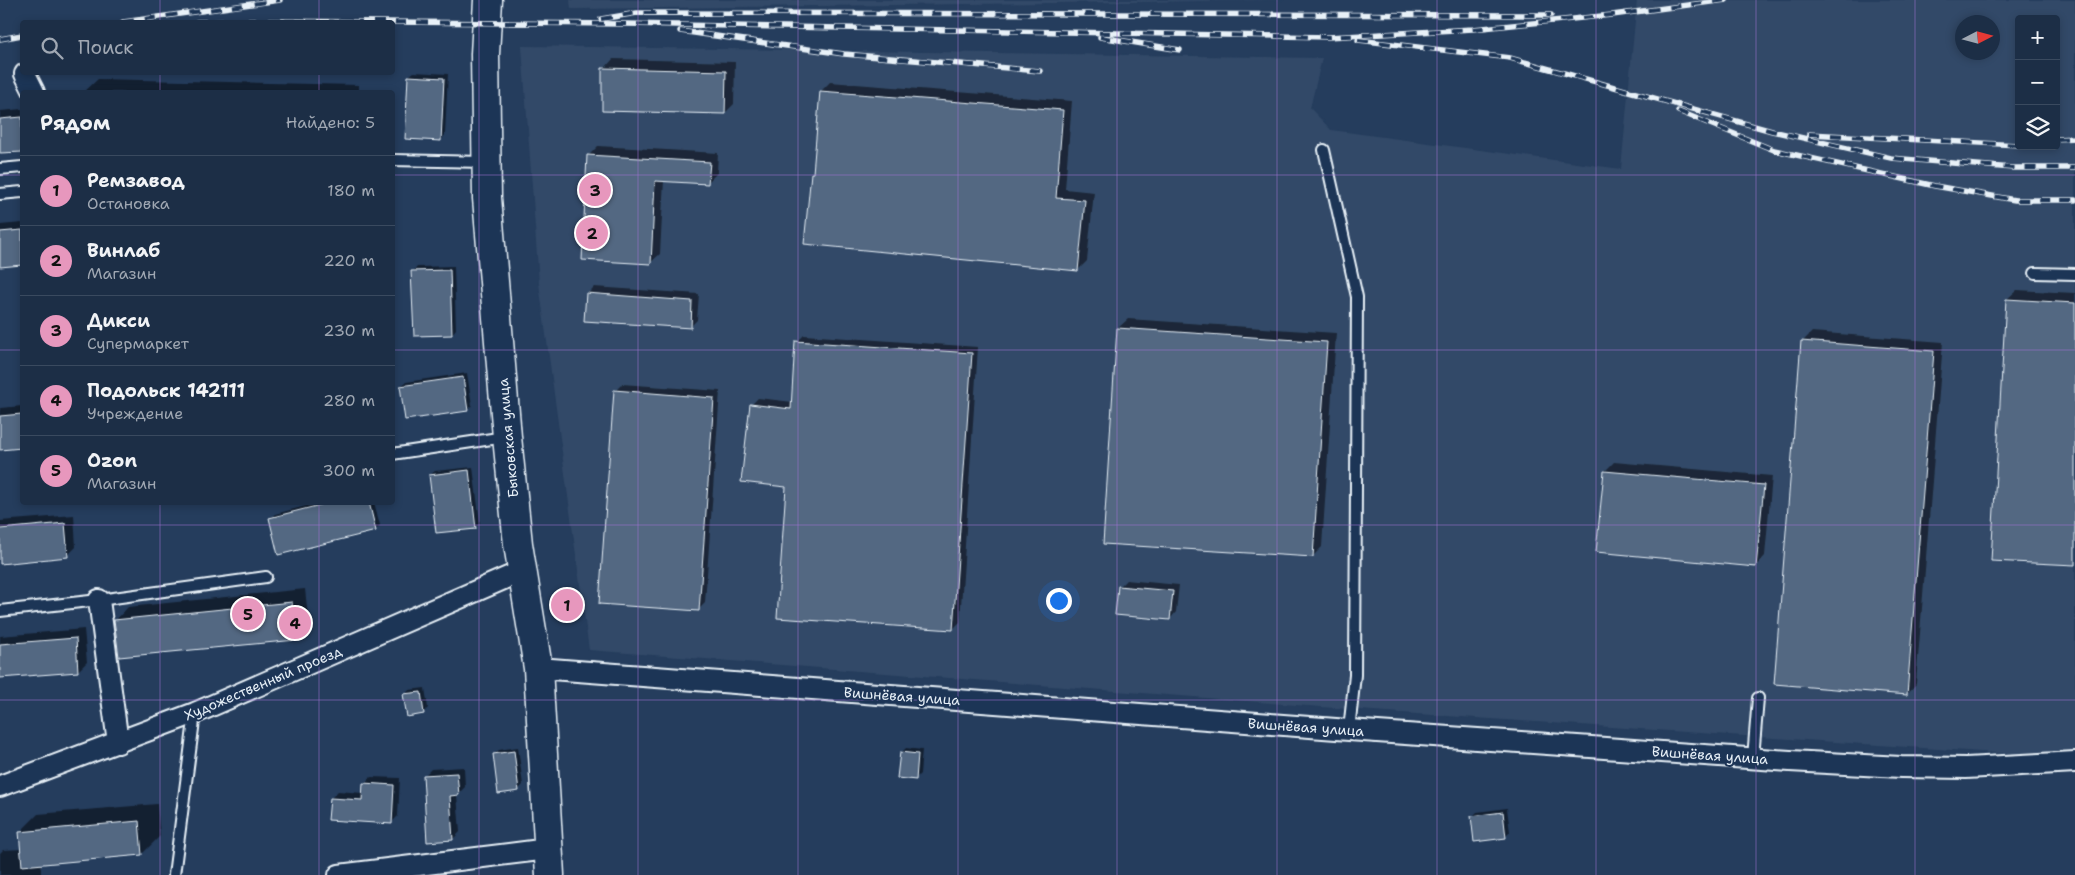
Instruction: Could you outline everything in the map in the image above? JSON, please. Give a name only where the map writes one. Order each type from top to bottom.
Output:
[{"type":"street","name":"Быковская улица","points":[[488,0],[485,54],[486,162],[507,437],[522,571],[538,668],[549,862]]},
{"type":"street","points":[[26,75],[33,90]]},
{"type":"street","name":"Художественный проезд","points":[[0,786],[196,712],[522,571]]},
{"type":"street","points":[[99,600],[118,743]]},
{"type":"street","name":"Вишнёвая улица","points":[[538,668],[1348,730],[1900,767],[1966,768],[2075,762]]},
{"type":"street","points":[[339,875],[549,862]]},
{"type":"lane","points":[[1324,150],[1357,297],[1355,675],[1348,730]]},
{"type":"lane","points":[[395,160],[486,162]]},
{"type":"lane","points":[[0,169],[20,167]]},
{"type":"lane","points":[[0,194],[20,192]]},
{"type":"lane","points":[[2035,273],[2075,274]]},
{"type":"lane","points":[[395,454],[507,437]]},
{"type":"lane","points":[[0,611],[99,600],[266,577]]},
{"type":"lane","points":[[1753,758],[1758,698]]},
{"type":"lane","points":[[174,875],[196,712]]},
{"type":"shaded area","points":[[570,0],[1287,0],[571,9]]},
{"type":"shaded area","points":[[1637,0],[2075,0],[2075,752],[2012,754],[1374,711],[589,650],[539,283],[522,46],[1322,58],[1310,108],[1331,130],[1621,169]]},
{"type":"building","points":[[602,68],[726,71],[725,114],[602,111]]},
{"type":"building","points":[[408,76],[444,78],[441,141],[405,139]]},
{"type":"building","points":[[820,91],[1063,110],[1056,198],[1085,200],[1078,271],[804,244],[811,173],[813,173]]},
{"type":"building","points":[[20,117],[20,152],[0,153],[0,119]]},
{"type":"building","points":[[587,155],[710,162],[708,184],[655,181],[651,264],[582,260]]},
{"type":"building","points":[[20,230],[20,265],[0,267],[0,232]]},
{"type":"building","points":[[450,270],[452,335],[414,336],[411,271]]},
{"type":"building","points":[[586,293],[692,301],[691,328],[584,321]]},
{"type":"building","points":[[2006,299],[2075,303],[2075,565],[1991,561]]},
{"type":"building","points":[[1117,328],[1327,342],[1313,557],[1103,544]]},
{"type":"building","points":[[795,341],[972,353],[953,630],[777,618],[786,487],[741,482],[750,404],[791,409]]},
{"type":"building","points":[[1801,341],[1934,351],[1907,695],[1774,684]]},
{"type":"building","points":[[463,377],[468,411],[405,420],[400,386]]},
{"type":"building","points":[[614,390],[714,398],[699,611],[599,604]]},
{"type":"building","points":[[20,414],[20,448],[0,450],[0,416]]},
{"type":"building","points":[[469,470],[476,529],[436,533],[429,475]]},
{"type":"building","points":[[1604,471],[1764,485],[1756,567],[1596,552]]},
{"type":"building","points":[[320,505],[370,505],[376,531],[278,555],[269,518]]},
{"type":"building","points":[[65,523],[68,557],[0,564],[0,529]]},
{"type":"building","points":[[1118,586],[1173,591],[1170,620],[1115,615]]},
{"type":"building","points":[[292,602],[296,640],[119,657],[114,620]]},
{"type":"building","points":[[76,638],[78,672],[0,678],[0,644]]},
{"type":"building","points":[[421,692],[424,714],[407,717],[403,694]]},
{"type":"building","points":[[514,751],[519,791],[498,794],[493,754]]},
{"type":"building","points":[[900,752],[918,754],[916,780],[897,778]]},
{"type":"building","points":[[457,773],[459,795],[450,796],[453,840],[427,842],[423,775]]},
{"type":"building","points":[[363,783],[394,785],[392,824],[328,820],[330,798],[362,800]]},
{"type":"building","points":[[1503,812],[1506,838],[1474,842],[1471,816]]},
{"type":"building","points":[[139,821],[142,855],[22,866],[19,832]]},
{"type":"railway","points":[[137,20],[280,0]]},
{"type":"railway","points":[[395,22],[626,24],[1328,37],[1473,29],[1612,15],[1726,0]]},
{"type":"railway","points":[[601,19],[637,13],[1551,15]]},
{"type":"railway","points":[[680,31],[844,54],[1040,71]]},
{"type":"railway","points":[[0,39],[20,35]]},
{"type":"railway","points":[[1100,37],[1180,50]]},
{"type":"railway","points":[[1358,40],[1510,58],[1772,131],[1891,158],[2013,168],[2075,168]]},
{"type":"railway","points":[[1678,111],[1774,150],[1935,186],[2015,200],[2075,200]]},
{"type":"railway","points":[[1809,134],[2015,145]]},
{"type":"railway","points":[[2060,139],[2075,138]]},
{"type":"place","name":"Дикси","points":[[595,190]]},
{"type":"place","name":"Винлаб","points":[[592,233]]},
{"type":"place","name":"Ремзавод","points":[[567,605]]},
{"type":"place","name":"Ozon","points":[[248,614]]},
{"type":"place","name":"Подольск 142111","points":[[295,623]]}]
